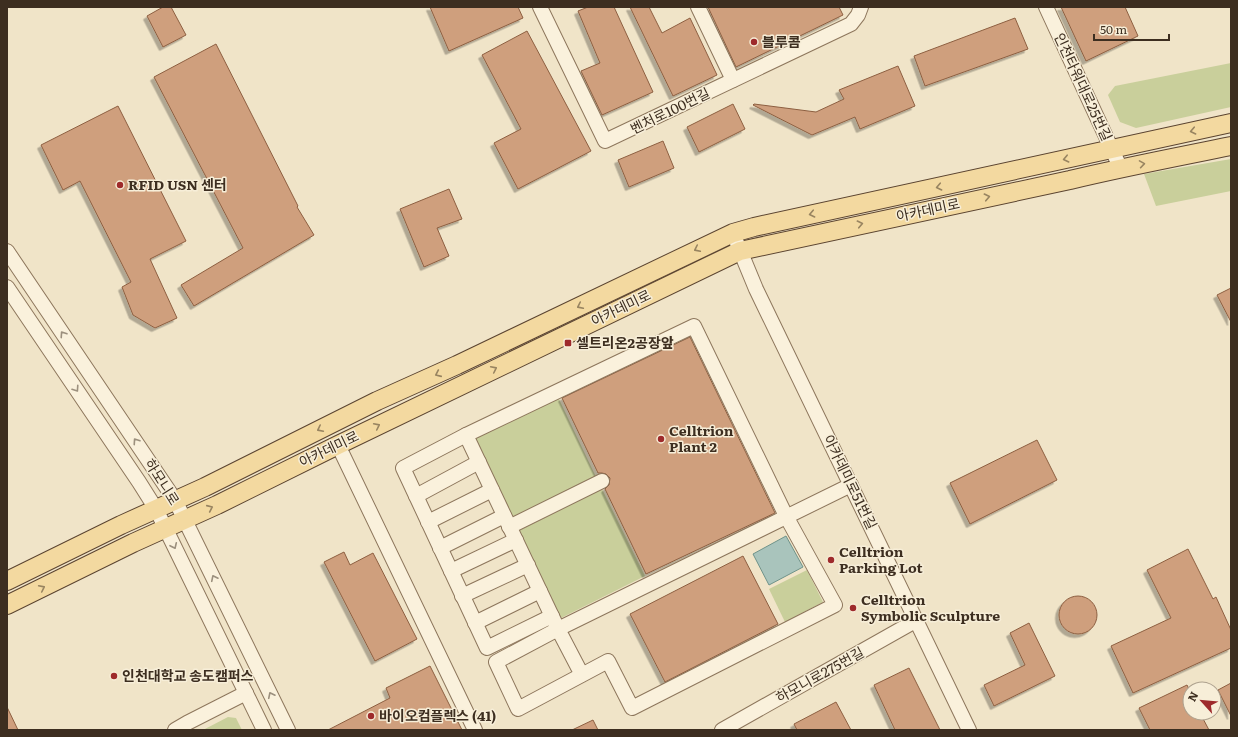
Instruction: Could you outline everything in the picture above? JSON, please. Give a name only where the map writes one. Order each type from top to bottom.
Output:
[{"type":"main road","name":"아카데미로","points":[[7,580],[121,525],[205,487],[377,400],[458,365],[733,233],[754,227],[1111,148],[1231,124]]},
{"type":"main road","name":"아카데미로","points":[[7,605],[217,505],[740,251],[1063,182],[1120,168],[1231,146]]},
{"type":"street","name":"벤처로100번길","points":[[540,7],[606,141],[851,24],[858,15],[861,7]]},
{"type":"street","points":[[698,7],[733,80]]},
{"type":"street","name":"인천타워대로25번길","points":[[1046,7],[1120,168]]},
{"type":"street","name":"아카데미로51번길","points":[[733,233],[756,289],[969,730]]},
{"type":"street","name":"하모니로","points":[[7,251],[12,267],[175,500],[288,730]]},
{"type":"street","name":"하모니로","points":[[7,287],[156,509],[264,730]]},
{"type":"street","points":[[552,616],[487,648],[403,468],[466,435],[694,326],[786,516],[835,605],[632,708],[608,661],[518,709],[496,662],[558,629],[786,516],[851,485]]},
{"type":"street","points":[[466,435],[558,629],[582,675]]},
{"type":"street","points":[[338,445],[475,730]]},
{"type":"street","points":[[416,496],[479,462]]},
{"type":"street","points":[[440,548],[602,481]]},
{"type":"street","points":[[428,522],[492,490]]},
{"type":"street","points":[[451,571],[516,540]]},
{"type":"street","points":[[462,596],[528,565]]},
{"type":"street","points":[[475,623],[540,591]]},
{"type":"street","name":"하모니로275번길","points":[[722,730],[917,620]]},
{"type":"street","points":[[175,730],[246,693]]},
{"type":"green space","points":[[1231,63],[1231,107],[1136,128],[1120,122],[1108,95],[1115,86]]},
{"type":"green space","points":[[1231,159],[1231,191],[1156,206],[1144,174]]},
{"type":"green space","points":[[558,397],[596,477],[512,517],[474,437]]},
{"type":"green space","points":[[602,489],[645,576],[561,618],[518,531]]},
{"type":"green space","points":[[807,570],[823,602],[785,622],[769,589]]},
{"type":"green space","points":[[228,717],[236,718],[242,730],[203,730]]},
{"type":"water","points":[[786,536],[803,567],[769,585],[753,554]]},
{"type":"building","points":[[163,7],[171,7],[186,35],[163,47],[147,16]]},
{"type":"building","points":[[430,7],[518,7],[523,18],[449,51]]},
{"type":"building","points":[[588,7],[614,7],[653,92],[602,115],[581,71],[600,63],[578,11]]},
{"type":"building","points":[[630,7],[649,7],[662,33],[690,18],[717,75],[673,96]]},
{"type":"building","name":"블루콤","points":[[708,7],[839,7],[843,15],[736,67]]},
{"type":"building","points":[[1061,7],[1125,7],[1138,36],[1086,61]]},
{"type":"building","points":[[1015,18],[1028,49],[925,86],[914,56]]},
{"type":"building","points":[[527,31],[591,151],[518,189],[494,143],[521,129],[482,55]]},
{"type":"building","points":[[216,44],[298,206],[297,207],[314,235],[194,306],[181,285],[243,248],[154,77]]},
{"type":"building","points":[[898,66],[915,106],[860,129],[855,117],[812,135],[753,105],[816,112],[844,99],[839,90]]},
{"type":"building","points":[[733,104],[745,129],[699,152],[687,127]]},
{"type":"building","name":"RFID USN 센터","points":[[118,106],[186,241],[150,259],[177,318],[155,328],[133,315],[122,287],[131,282],[80,181],[63,190],[41,145]]},
{"type":"building","points":[[663,141],[674,168],[629,187],[618,160]]},
{"type":"building","points":[[449,189],[462,219],[437,228],[449,256],[424,267],[400,209]]},
{"type":"building","points":[[1231,288],[1231,322],[1217,295]]},
{"type":"building","name":"Celltrion Plant 2","points":[[690,337],[775,513],[646,574],[605,489],[609,485],[610,478],[606,474],[598,473],[562,398]]},
{"type":"building","points":[[1037,440],[1057,480],[970,524],[950,483]]},
{"type":"building","points":[[1188,549],[1213,599],[1216,597],[1231,630],[1231,648],[1133,693],[1111,646],[1171,618],[1147,570]]},
{"type":"building","points":[[344,552],[350,565],[373,553],[417,639],[375,661],[324,562]]},
{"type":"building","points":[[743,556],[778,624],[665,682],[630,614]]},
{"type":"building","points":[[1074,596],[1082,596],[1094,605],[1097,615],[1094,625],[1088,631],[1082,634],[1074,634],[1062,625],[1059,619],[1059,611],[1068,599]]},
{"type":"building","points":[[1029,623],[1055,676],[994,706],[984,685],[1025,665],[1010,633]]},
{"type":"building","points":[[430,666],[462,730],[328,730],[390,698],[386,688]]},
{"type":"building","points":[[909,668],[940,730],[895,730],[874,685]]},
{"type":"building","points":[[1231,683],[1231,716],[1222,698],[1222,688]]},
{"type":"building","points":[[1182,687],[1182,721],[1204,721],[1209,730],[1150,730],[1139,708]]},
{"type":"building","points":[[836,702],[851,730],[797,730],[794,724]]},
{"type":"building","points":[[7,707],[18,730],[7,730]]},
{"type":"building","points":[[593,720],[598,730],[572,730]]},
{"type":"place","name":"블루콤","points":[[754,42]]},
{"type":"place","name":"RFID USN 센터","points":[[120,185]]},
{"type":"place","name":"셀트리온2공장앞","points":[[568,343]]},
{"type":"place","name":"Celltrion Plant 2","points":[[661,439]]},
{"type":"place","name":"Celltrion Parking Lot","points":[[831,560]]},
{"type":"place","name":"Celltrion Symbolic Sculpture","points":[[853,608]]},
{"type":"place","name":"인천대학교 송도캠퍼스","points":[[114,676]]},
{"type":"place","name":"바이오컴플렉스 (41)","points":[[371,716]]}]
